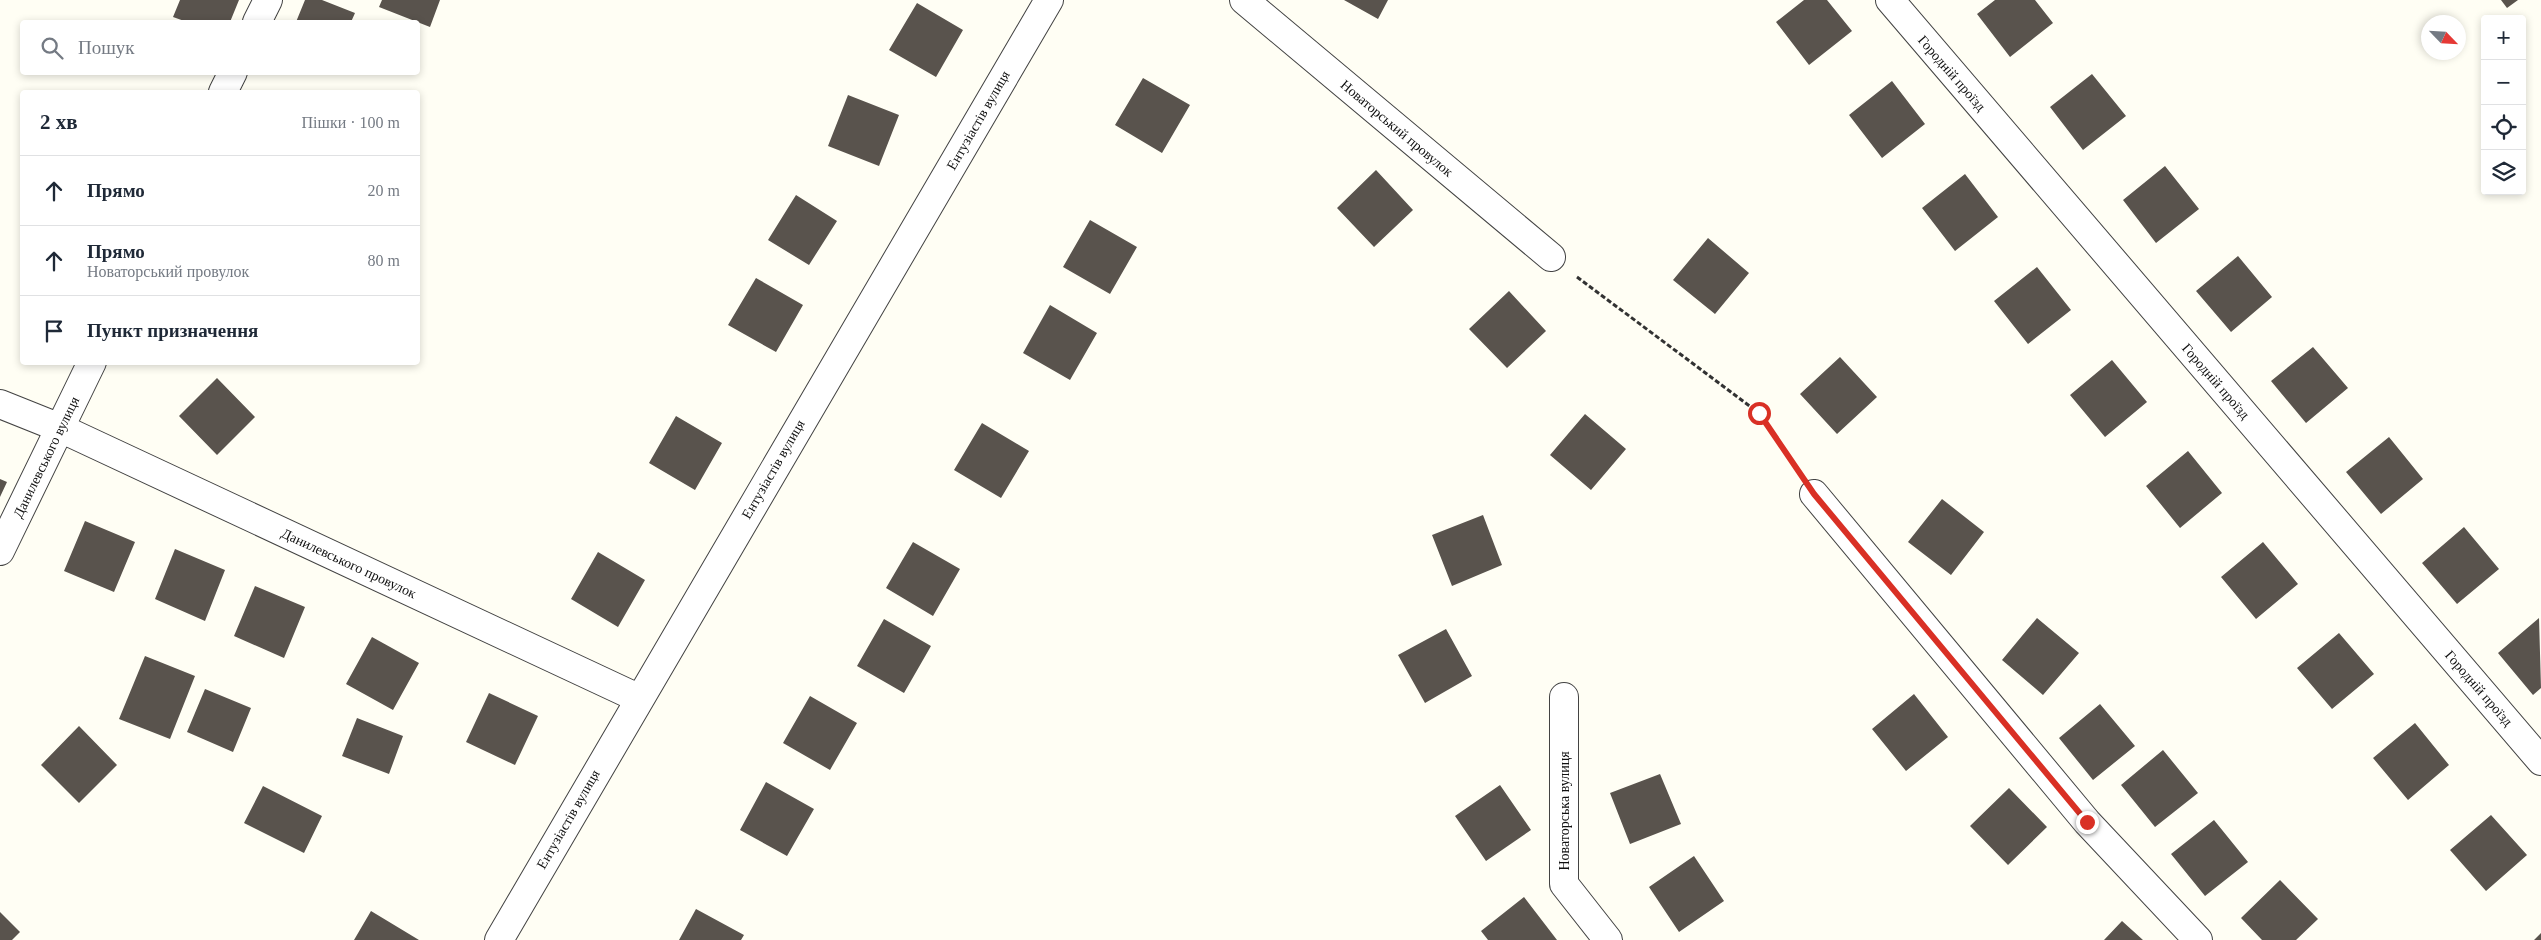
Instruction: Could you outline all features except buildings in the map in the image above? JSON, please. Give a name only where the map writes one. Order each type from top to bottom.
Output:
[{"type":"street","points":[[258,20],[268,0]]},
{"type":"street","name":"Ентузіастів вулиця","points":[[498,940],[638,698],[1049,0]]},
{"type":"street","name":"Новаторський провулок","points":[[1244,0],[1551,257]]},
{"type":"street","name":"Городній проїзд","points":[[1890,0],[2541,761]]},
{"type":"street","points":[[224,90],[232,75]]},
{"type":"street","name":"Данилевського вулиця","points":[[0,551],[91,365]]},
{"type":"street","name":"Данилевського провулок","points":[[0,404],[60,428],[638,698]]},
{"type":"street","points":[[1814,494],[2087,822],[2198,940]]},
{"type":"street","name":"Новаторська вулиця","points":[[1564,697],[1564,884],[1608,940]]},
{"type":"path","points":[[1551,257],[1759,413],[1814,494]]},
{"type":"route","points":[[1759,413],[1814,494],[2087,822]]}]
